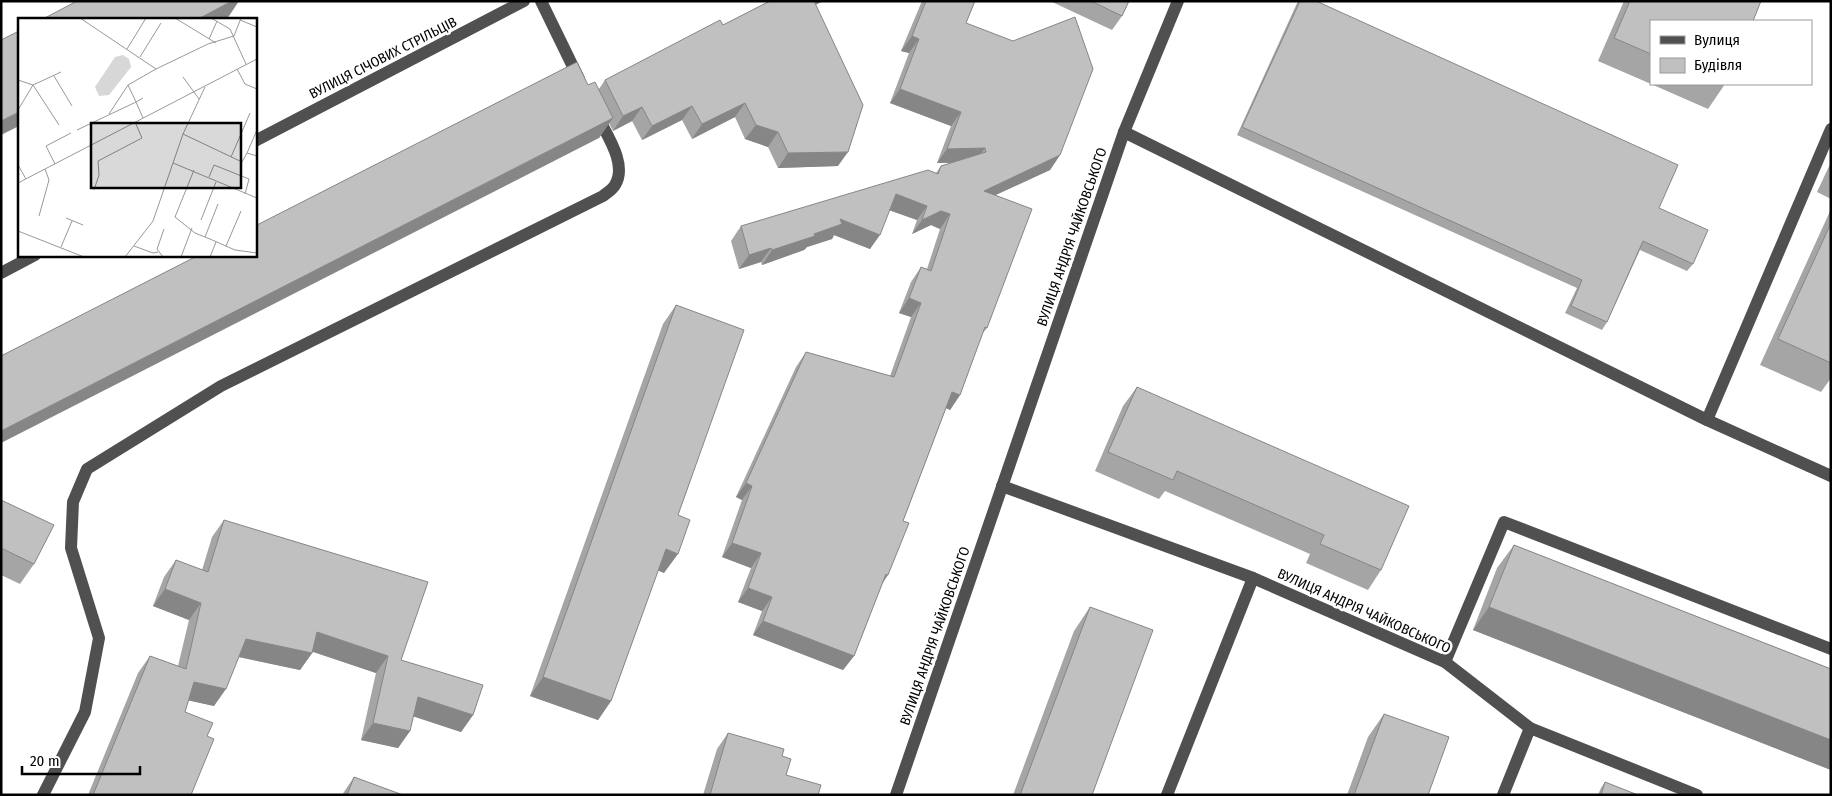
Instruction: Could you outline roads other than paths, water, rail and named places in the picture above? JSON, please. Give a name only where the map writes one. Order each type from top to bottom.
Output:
[{"type":"street","name":"ВУЛИЦЯ СІЧОВИХ СТРІЛЬЦІВ","points":[[256,140],[524,1]]},
{"type":"street","points":[[541,1],[583,88]]},
{"type":"street","name":"ВУЛИЦЯ АНДРІЯ ЧАЙКОВСЬКОГО","points":[[896,795],[1124,132],[1178,1]]},
{"type":"street","points":[[43,795],[85,712],[99,638],[71,548],[73,502],[87,469],[222,386],[604,196],[615,185],[620,171],[617,157],[592,105]]},
{"type":"street","points":[[1707,420],[1831,129]]},
{"type":"street","points":[[1124,132],[1707,420],[1831,476]]},
{"type":"street","points":[[1,273],[33,256]]},
{"type":"street","name":"ВУЛИЦЯ АНДРІЯ ЧАЙКОВСЬКОГО","points":[[1002,486],[1253,578],[1445,662],[1530,728],[1697,795]]},
{"type":"street","points":[[1445,662],[1504,522],[1831,650]]},
{"type":"street","points":[[1167,795],[1253,578]]},
{"type":"street","points":[[1503,795],[1530,728]]}]
